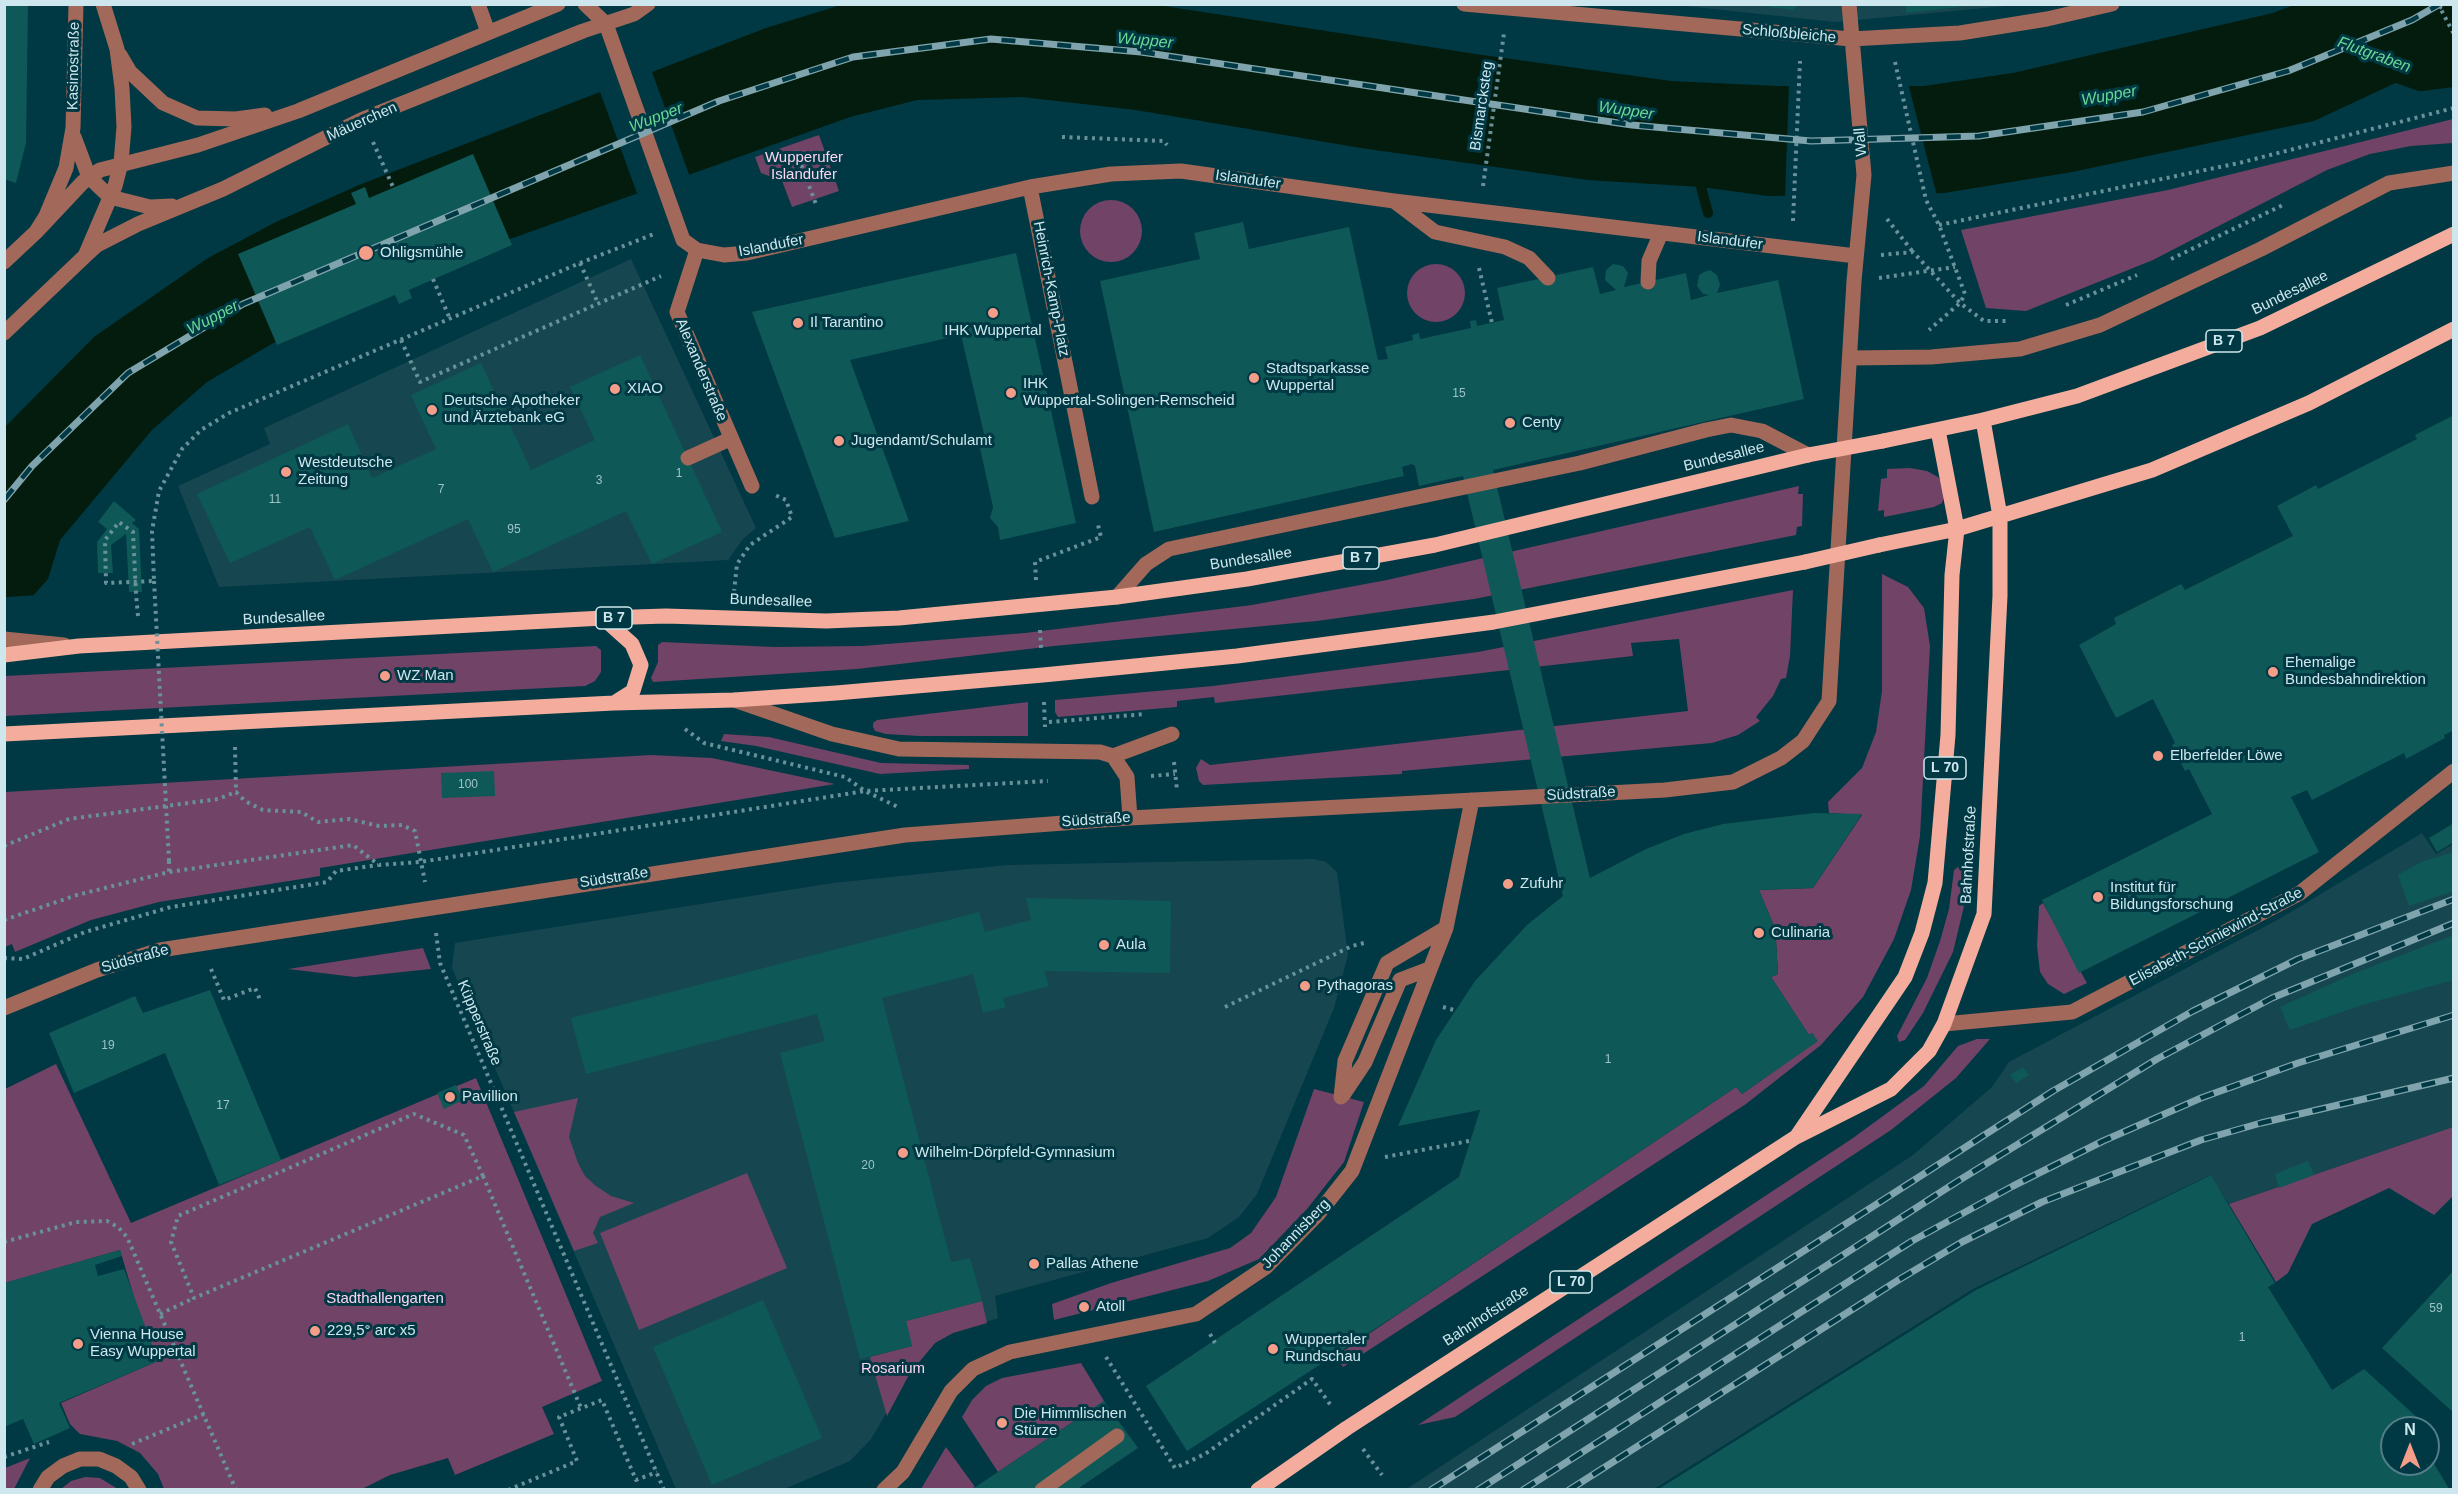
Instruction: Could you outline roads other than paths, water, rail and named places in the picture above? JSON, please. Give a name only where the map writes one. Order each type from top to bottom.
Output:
[{"type":"main road","name":"Bundesallee","points":[[4,655],[79,646],[603,618],[666,616],[826,621],[899,618],[1038,606],[1247,579],[1435,544],[1809,455],[1938,430],[2077,396],[2260,328],[2454,234]]},
{"type":"main road","points":[[4,734],[614,703],[734,700],[836,693],[1238,656],[1494,622],[1805,562],[1879,544],[1957,529],[2152,470],[2309,403],[2454,329]]},
{"type":"main road","name":"Bahnhofstraße","points":[[1258,1490],[1347,1428],[1796,1137],[1891,1089],[1929,1051],[1944,1024],[1984,914],[2000,596],[2000,516],[1983,420]]},
{"type":"main road","name":"Bahnhofstraße","points":[[1796,1137],[1893,998],[1905,977],[1922,933],[1935,883],[1946,758],[1952,575],[1957,529],[1938,430]]},
{"type":"main road","points":[[603,618],[632,644],[641,665],[633,691],[614,703]]},
{"type":"street","name":"Kasinostraße","points":[[4,262],[36,231],[60,184],[73,128],[76,4]]},
{"type":"street","points":[[4,333],[85,256],[110,197],[121,163],[124,127],[117,49],[104,4]]},
{"type":"street","points":[[478,4],[488,32]]},
{"type":"street","points":[[36,231],[89,177],[121,163],[172,153],[298,111],[558,4]]},
{"type":"street","points":[[585,4],[606,24]]},
{"type":"street","name":"Mäuerchen","points":[[85,256],[97,246],[138,224],[184,206],[361,120],[634,14],[648,4]]},
{"type":"street","name":"Schloßbleiche","points":[[1464,4],[1586,10],[1851,39],[1960,33],[2046,19],[2112,4]]},
{"type":"street","points":[[1849,4],[1851,39]]},
{"type":"street","name":"Islandufer","points":[[606,24],[683,240],[697,250],[724,255],[747,253],[1030,187],[1111,174],[1181,171],[1394,201],[1856,256]]},
{"type":"street","name":"Wall","points":[[1851,39],[1864,175],[1856,256]]},
{"type":"street","points":[[117,49],[130,72],[163,103],[197,118],[236,119],[298,111]]},
{"type":"street","name":"Kasinostraße","points":[[73,128],[80,157],[89,177],[110,197],[150,207],[184,206]]},
{"type":"street","points":[[1856,256],[1850,358],[1930,357],[2020,350],[2100,324],[2260,249],[2389,183],[2454,173]]},
{"type":"street","name":"Heinrich-Kamp-Platz","points":[[1030,187],[1092,496]]},
{"type":"street","points":[[1394,201],[1435,232],[1505,247],[1529,258],[1548,278]]},
{"type":"street","points":[[1647,282],[1649,261],[1661,233]]},
{"type":"street","name":"Alexanderstraße","points":[[697,250],[677,312],[752,486]]},
{"type":"street","name":"Südstraße","points":[[4,1008],[97,970],[160,950],[905,835],[1130,818],[1665,790],[1733,782],[1781,758],[1803,741],[1829,701],[1850,358]]},
{"type":"street","points":[[1117,597],[1146,564],[1169,549],[1578,456],[1731,425],[1762,432],[1809,455]]},
{"type":"street","points":[[688,458],[730,439]]},
{"type":"street","points":[[4,639],[79,646]]},
{"type":"street","points":[[734,700],[832,734],[890,747],[935,751],[1100,752],[1113,756],[1172,734]]},
{"type":"street","points":[[1113,756],[1127,777],[1130,818]]},
{"type":"street","name":"Elisabeth-Schniewind-Straße","points":[[1944,1024],[2072,1012],[2300,894],[2454,771]]},
{"type":"street","name":"Johannisberg","points":[[884,1490],[903,1472],[951,1391],[973,1369],[1011,1352],[1196,1314],[1266,1267],[1318,1214],[1352,1171],[1446,928],[1472,801]]},
{"type":"street","points":[[1429,969],[1400,980],[1365,1062],[1341,1097],[1345,1061],[1387,963],[1446,928]]},
{"type":"street","points":[[1042,1490],[1117,1436]]},
{"type":"street","points":[[40,1490],[48,1477],[63,1466],[80,1459],[99,1459],[116,1466],[131,1477],[139,1490]]},
{"type":"water","name":"Wupper","points":[[841,5],[1157,5],[1482,55],[1671,81],[1777,86],[1924,86],[2013,73],[2273,13],[2294,5],[2453,5],[2453,56],[2314,121],[2072,172],[1944,193],[1768,196],[1701,187],[1588,180],[1361,148],[1136,110],[1022,97],[917,100],[850,117],[499,243],[287,335],[207,382],[152,430],[60,540],[48,579],[5,627],[5,427],[94,337],[208,258],[276,222],[359,185],[766,28]]},
{"type":"waterway","name":"Flutgraben","points":[[2374,55],[2422,72],[2454,68]]},
{"type":"waterway","points":[[1701,187],[1708,213]]},
{"type":"railway","points":[[4,500],[32,466],[128,373],[243,304],[719,101],[853,57],[991,39],[1141,52],[1632,125],[1811,141],[1979,136],[2143,112],[2288,71],[2412,20],[2440,4]]},
{"type":"railway","points":[[1431,1490],[2053,1091],[2193,1011],[2298,959],[2454,899]]},
{"type":"railway","points":[[1478,1490],[1958,1181],[2157,1059],[2272,998],[2454,923]]},
{"type":"railway","points":[[1523,1490],[1912,1241],[2013,1186],[2103,1141],[2201,1098],[2298,1063],[2454,1015]]},
{"type":"railway","points":[[1569,1490],[1900,1279],[1962,1242],[2042,1202],[2201,1140],[2261,1123],[2454,1078]]},
{"type":"place","name":"Ohligsmühle","points":[[366,253]]},
{"type":"place","name":"IHK Wuppertal","points":[[993,313]]},
{"type":"place","name":"Il Tarantino","points":[[798,323]]},
{"type":"place","name":"Stadtsparkasse Wuppertal","points":[[1254,378]]},
{"type":"place","name":"XIAO","points":[[615,389]]},
{"type":"place","name":"IHK Wuppertal-Solingen-Remscheid","points":[[1011,393]]},
{"type":"place","name":"Deutsche Apotheker und Ärztebank eG","points":[[432,410]]},
{"type":"place","name":"Centy","points":[[1510,423]]},
{"type":"place","name":"Jugendamt/Schulamt","points":[[839,441]]},
{"type":"place","name":"Westdeutsche Zeitung","points":[[286,472]]},
{"type":"place","name":"Ehemalige Bundesbahndirektion","points":[[2273,672]]},
{"type":"place","name":"WZ Man","points":[[385,676]]},
{"type":"place","name":"Elberfelder Löwe","points":[[2158,756]]},
{"type":"place","name":"Zufuhr","points":[[1508,884]]},
{"type":"place","name":"Institut für Bildungsforschung","points":[[2098,897]]},
{"type":"place","name":"Culinaria","points":[[1759,933]]},
{"type":"place","name":"Aula","points":[[1104,945]]},
{"type":"place","name":"Pythagoras","points":[[1305,986]]},
{"type":"place","name":"Pavillion","points":[[450,1097]]},
{"type":"place","name":"Wilhelm-Dörpfeld-Gymnasium","points":[[903,1153]]},
{"type":"place","name":"Pallas Athene","points":[[1034,1264]]},
{"type":"place","name":"Atoll","points":[[1084,1307]]},
{"type":"place","name":"229,5° arc x5","points":[[315,1331]]},
{"type":"place","name":"Vienna House Easy Wuppertal","points":[[78,1344]]},
{"type":"place","name":"Wuppertaler Rundschau","points":[[1273,1349]]},
{"type":"place","name":"Die Himmlischen Stürze","points":[[1002,1423]]},
{"type":"park label","name":"Wupperufer Islandufer","points":[[804,166]]},
{"type":"park label","name":"Stadthallengarten","points":[[385,1299]]},
{"type":"park label","name":"Rosarium","points":[[893,1369]]}]
